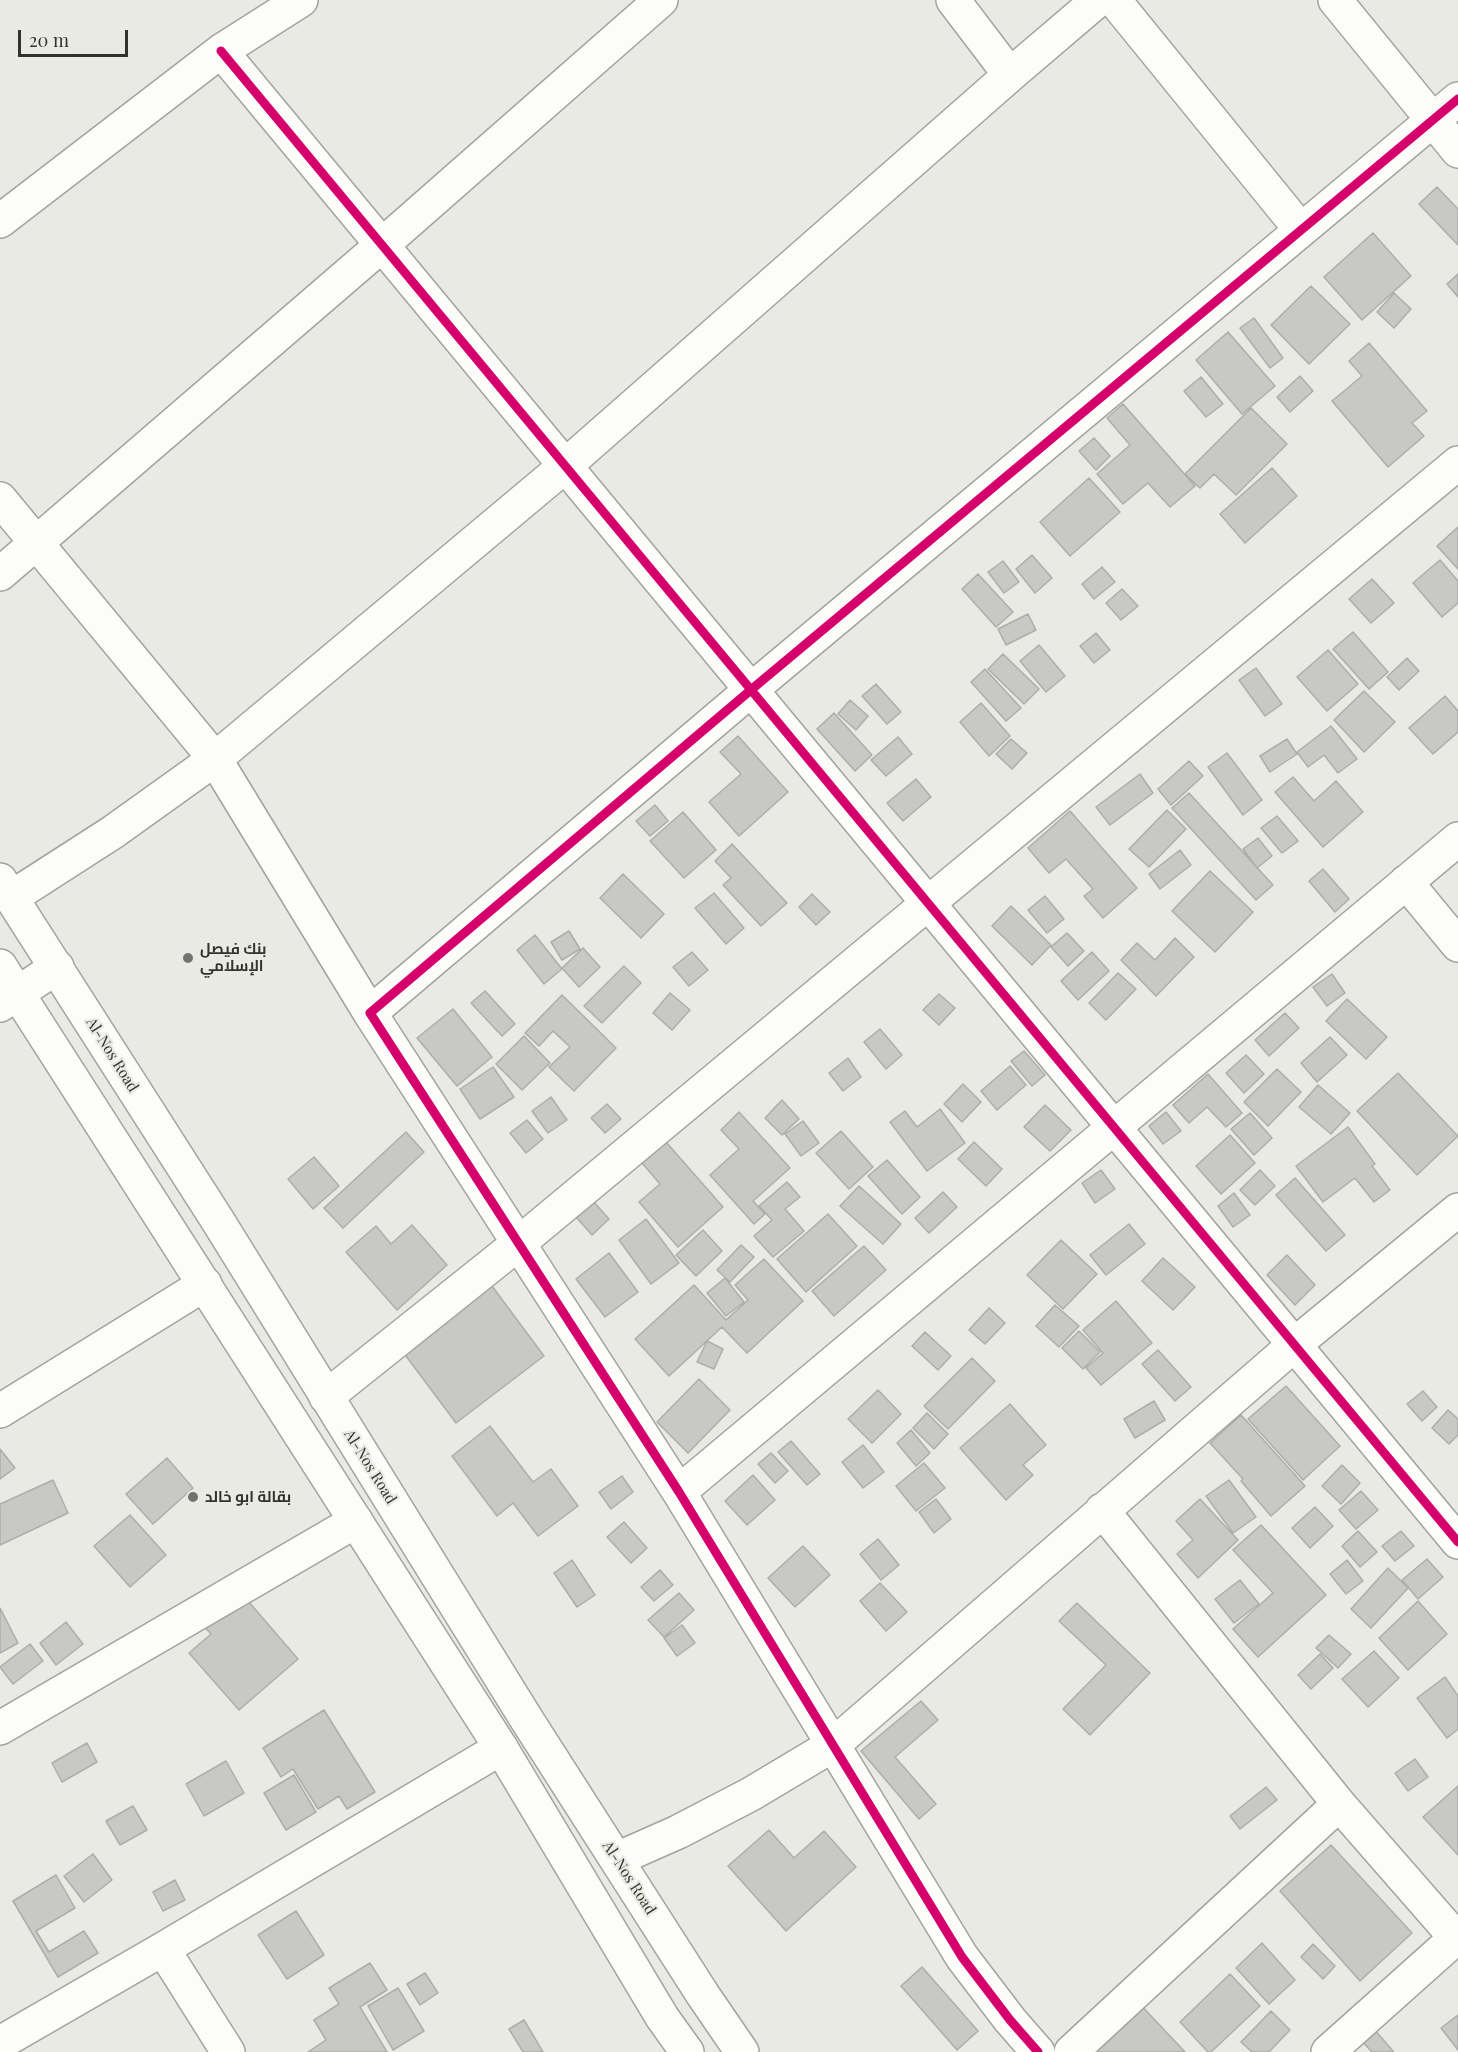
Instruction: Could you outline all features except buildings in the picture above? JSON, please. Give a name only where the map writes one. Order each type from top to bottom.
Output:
[{"type":"street","points":[[0,221],[221,51],[302,0]]},
{"type":"street","points":[[0,574],[382,245],[661,0]]},
{"type":"street","points":[[953,0],[1010,75]]},
{"type":"street","points":[[6,889],[113,832],[215,759],[565,466],[1098,0]]},
{"type":"street","points":[[1114,0],[1301,230]]},
{"type":"street","points":[[1335,0],[1458,151]]},
{"type":"street","points":[[221,51],[1458,1542]]},
{"type":"street","points":[[370,1013],[752,689],[1458,99]]},
{"type":"street","points":[[326,1397],[519,1243],[1458,463]]},
{"type":"street","points":[[0,499],[215,759],[370,1013],[678,1492],[962,1957],[1010,2020],[1038,2052]]},
{"type":"street","points":[[678,1492],[1458,839]]},
{"type":"street","points":[[1406,882],[1458,945]]},
{"type":"street","name":"Al-Nos Road","points":[[6,889],[218,1221],[526,1720],[742,2052]]},
{"type":"street","points":[[0,966],[9,999],[205,1284],[501,1748],[662,2016],[687,2052]]},
{"type":"street","points":[[9,999],[57,967]]},
{"type":"street","points":[[617,1859],[678,1832],[751,1794],[833,1745],[1102,1510],[1458,1210]]},
{"type":"street","points":[[0,1411],[205,1284]]},
{"type":"street","points":[[1102,1510],[1339,1804],[1457,1937],[1328,2052]]},
{"type":"street","points":[[0,1728],[356,1521]]},
{"type":"street","points":[[0,2043],[501,1748]]},
{"type":"street","points":[[1071,2052],[1339,1804]]},
{"type":"street","points":[[163,1949],[228,2052]]},
{"type":"cycle path","points":[[221,51],[1458,1542]]},
{"type":"cycle path","points":[[1038,2052],[1010,2020],[962,1957],[679,1492],[370,1013],[752,689],[1458,99]]},
{"type":"place","name":"بنك فيصل الإسلامي","points":[[188,958]]},
{"type":"place","name":"بقالة ابو خالد","points":[[193,1497]]}]
